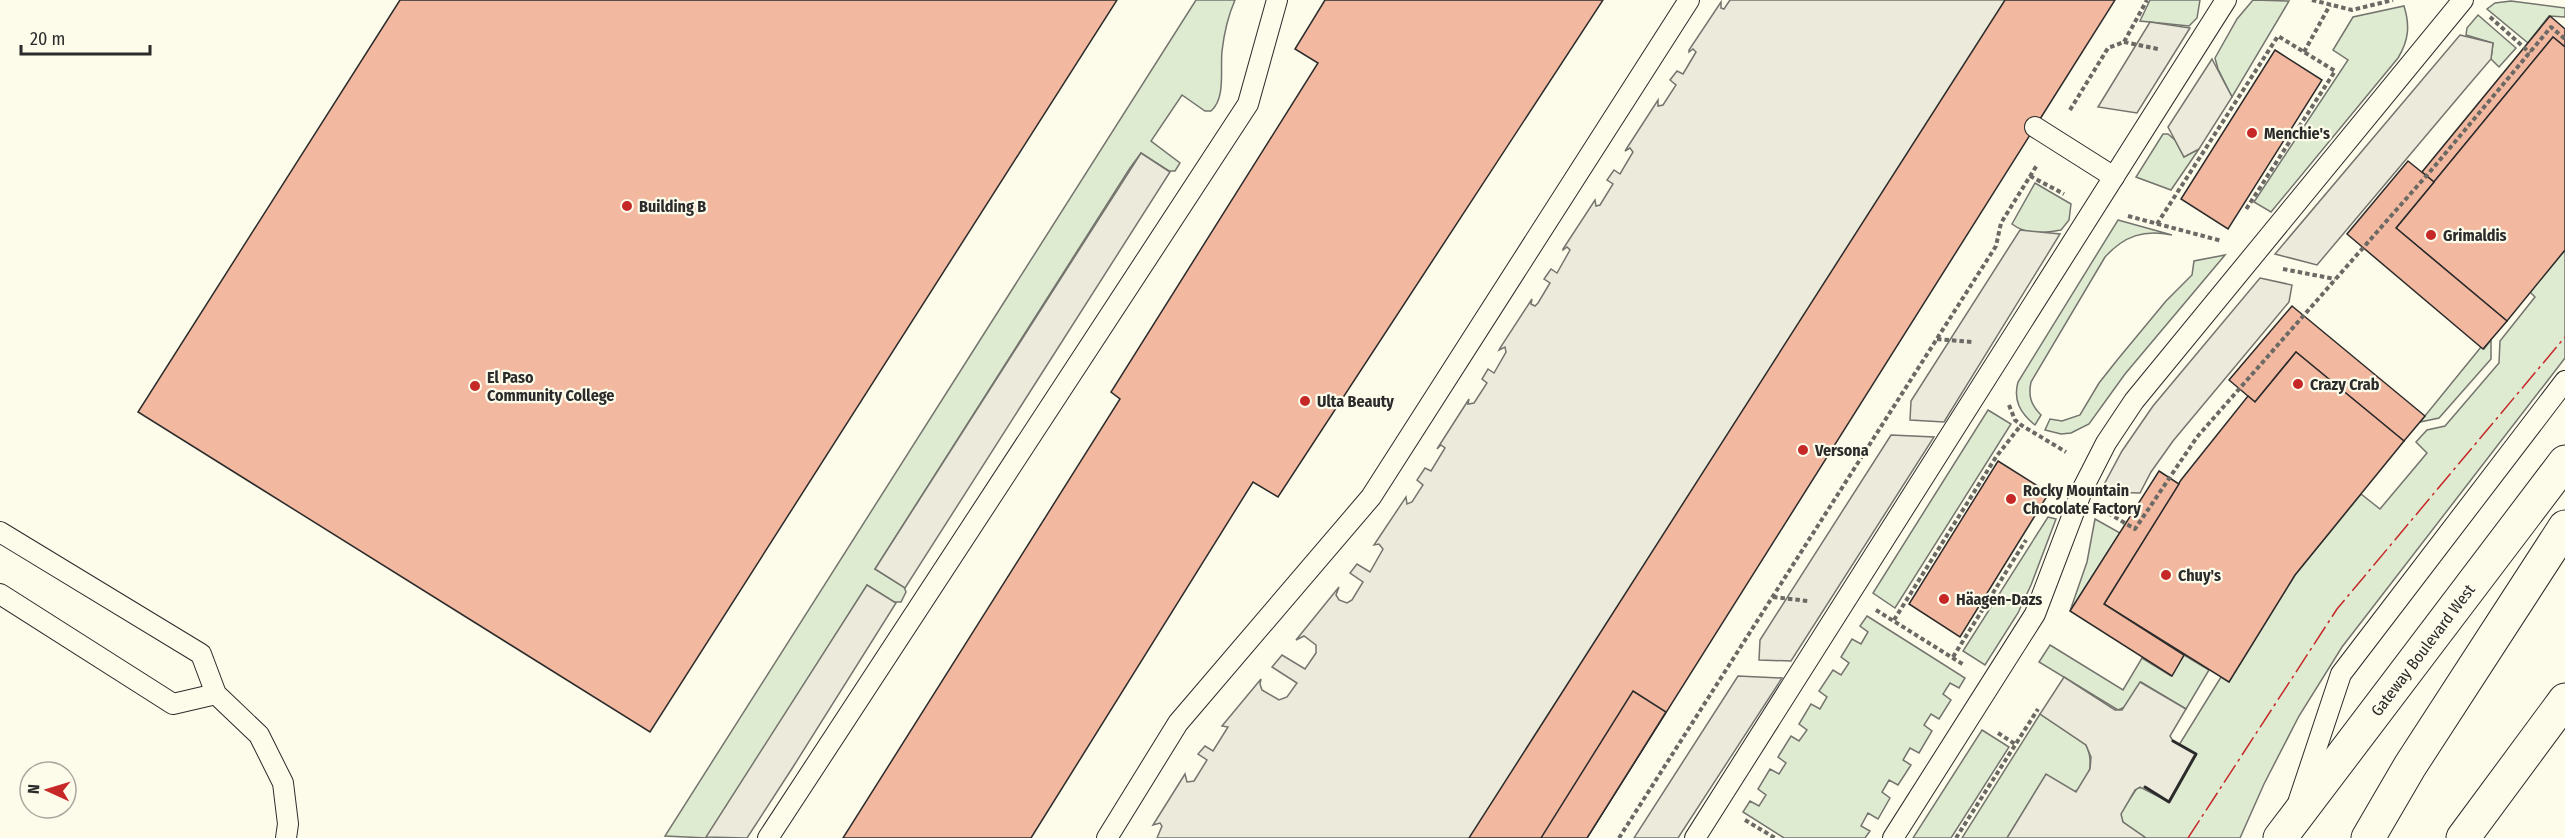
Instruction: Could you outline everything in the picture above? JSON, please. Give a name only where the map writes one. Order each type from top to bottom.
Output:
[{"type":"main road","name":"Gateway Boulevard West","points":[[2287,828],[2565,462]]},
{"type":"main road","points":[[2368,838],[2410,766],[2565,527]]},
{"type":"main road","points":[[2463,838],[2565,700]]},
{"type":"lane","points":[[768,838],[1248,104],[1277,0]]},
{"type":"lane","points":[[1107,838],[1178,723],[1371,497],[1689,0]]},
{"type":"lane","points":[[1695,838],[2226,0]]},
{"type":"lane","points":[[1893,838],[2035,614],[2083,488],[2106,442],[2134,401],[2463,0]]},
{"type":"lane","points":[[2035,127],[2114,177]]},
{"type":"lane","points":[[2287,828],[2341,674],[2565,381]]},
{"type":"lane","points":[[0,532],[201,654],[216,694],[259,735],[283,783],[288,825],[286,838]]},
{"type":"lane","points":[[0,594],[173,704],[216,694]]},
{"type":"path","points":[[2067,116],[2108,48],[2124,42],[2146,0]]},
{"type":"path","points":[[2312,0],[2352,10],[2393,0]]},
{"type":"path","points":[[2304,52],[2330,5]]},
{"type":"path","points":[[2485,12],[2530,53]]},
{"type":"path","points":[[2107,512],[2135,529],[2197,437],[2336,279],[2551,27],[2565,39]]},
{"type":"path","points":[[2157,224],[2278,36],[2335,71],[2244,212]]},
{"type":"path","points":[[1619,838],[1996,246],[2001,223],[2037,165]]},
{"type":"path","points":[[2030,176],[2069,197]]},
{"type":"path","points":[[2118,214],[2231,243]]},
{"type":"path","points":[[2279,268],[2336,279]]},
{"type":"path","points":[[2008,399],[2015,420],[2074,457]]},
{"type":"path","points":[[1894,620],[1996,458],[2021,425]]},
{"type":"path","points":[[1870,605],[1967,667]]},
{"type":"path","points":[[1956,838],[2038,709]]},
{"type":"path","points":[[1738,816],[1775,838]]},
{"type":"green space","points":[[1196,0],[1235,0],[1224,38],[1221,91],[1216,105],[1211,111],[1205,111],[1182,95],[1151,141],[1180,163],[1175,171],[1169,171],[1141,153],[875,569],[904,587],[906,592],[901,602],[894,602],[867,585],[707,838],[665,836]]},
{"type":"green space","points":[[2150,0],[2200,0],[2197,18],[2189,26],[2140,21]]},
{"type":"green space","points":[[2253,0],[2289,1],[2232,97],[2215,58],[2237,19]]},
{"type":"green space","points":[[2511,1],[2565,8],[2565,17],[2549,16],[2528,43],[2487,9],[2495,3]]},
{"type":"green space","points":[[2404,6],[2407,32],[2398,58],[2271,212],[2254,202],[2348,60],[2333,50],[2353,17]]},
{"type":"green space","points":[[2478,15],[2516,48],[2499,67],[2491,59],[2493,43],[2466,35],[2467,28]]},
{"type":"green space","points":[[2163,134],[2168,134],[2175,140],[2184,157],[2199,149],[2171,190],[2136,177]]},
{"type":"green space","points":[[2035,183],[2071,204],[2069,220],[2061,230],[2029,232],[2012,224]]},
{"type":"green space","points":[[2118,220],[2172,235],[2152,233],[2135,236],[2127,239],[2105,257],[2031,382],[2031,400],[2041,415],[2035,425],[2025,416],[2019,406],[2016,395],[2018,382]]},
{"type":"green space","points":[[2565,250],[2565,358],[2342,647],[2299,716],[2264,784],[2240,838],[2146,838],[2123,822],[2120,814],[2137,788],[2145,787],[2169,801],[2196,755],[2179,745],[2221,677],[2229,682],[2295,575],[2361,494],[2380,509],[2427,453],[2416,442],[2427,430],[2445,426],[2499,363],[2500,341],[2535,297],[2530,292]]},
{"type":"green space","points":[[2225,255],[2125,374],[2089,424],[2071,433],[2061,434],[2045,430],[2050,419],[2062,421],[2080,415],[2099,383],[2118,359],[2166,301],[2192,275],[2194,261]]},
{"type":"green space","points":[[2491,340],[2491,359],[2439,418],[2420,422],[2481,347],[2484,349]]},
{"type":"green space","points":[[1988,410],[2011,424],[1895,608],[1873,593]]},
{"type":"green space","points":[[2048,517],[2056,519],[2031,585],[2018,613],[1985,665],[1963,651]]},
{"type":"green space","points":[[2095,519],[2120,533],[2070,611],[2087,562]]},
{"type":"green space","points":[[1867,616],[1965,678],[1959,688],[1950,683],[1943,694],[1951,700],[1939,719],[1931,714],[1924,725],[1932,731],[1919,753],[1910,748],[1903,760],[1911,765],[1898,785],[1889,780],[1882,792],[1890,798],[1878,819],[1868,813],[1861,826],[1870,831],[1865,838],[1784,838],[1743,812],[1750,801],[1759,806],[1766,795],[1758,789],[1770,769],[1779,774],[1786,763],[1778,757],[1791,736],[1799,741],[1807,730],[1799,724],[1811,704],[1820,709],[1827,697],[1819,691],[1833,670],[1841,675],[1849,663],[1841,657],[1852,639],[1861,644],[1868,632],[1860,626]]},
{"type":"green space","points":[[2050,645],[2123,690],[2142,658],[2171,676],[2184,655],[2209,670],[2186,709],[2141,682],[2125,707],[2118,710],[2039,662]]},
{"type":"green space","points":[[2040,714],[2086,745],[2090,757],[2088,778],[2080,789],[2074,792],[2046,775],[2007,838],[1962,838]]},
{"type":"green space","points":[[1982,730],[2009,747],[1951,838],[1913,838]]},
{"type":"shaded area","points":[[1730,0],[2059,0],[1526,838],[1157,838],[1162,826],[1160,823],[1153,825],[1185,774],[1187,782],[1194,781],[1207,760],[1198,754],[1205,746],[1213,751],[1228,727],[1222,726],[1261,679],[1262,690],[1279,700],[1287,697],[1297,683],[1272,667],[1282,655],[1305,669],[1316,653],[1316,645],[1304,636],[1296,640],[1339,587],[1336,595],[1339,600],[1347,603],[1352,600],[1363,582],[1350,573],[1357,564],[1370,572],[1383,549],[1379,544],[1374,545],[1406,497],[1407,504],[1412,502],[1423,485],[1417,480],[1425,468],[1431,471],[1445,448],[1441,445],[1437,449],[1469,399],[1468,404],[1474,403],[1487,383],[1482,379],[1488,369],[1494,373],[1506,352],[1505,347],[1499,350],[1500,348],[1532,299],[1531,304],[1535,306],[1538,303],[1550,283],[1544,279],[1551,269],[1557,273],[1570,250],[1567,247],[1563,249],[1595,200],[1596,206],[1600,205],[1613,184],[1607,180],[1614,170],[1620,174],[1633,152],[1630,148],[1625,151],[1658,100],[1658,106],[1663,105],[1676,85],[1670,80],[1677,71],[1683,74],[1696,52],[1693,49],[1689,52],[1689,50],[1721,2],[1721,8],[1724,9]]},
{"type":"shaded area","points":[[2150,22],[2190,28],[2137,113],[2098,107]]},
{"type":"shaded area","points":[[2460,35],[2493,43],[2491,59],[2317,265],[2275,254]]},
{"type":"shaded area","points":[[2212,59],[2232,97],[2199,149],[2184,157],[2168,127]]},
{"type":"shaded area","points":[[1141,153],[1170,172],[905,588],[875,569]]},
{"type":"shaded area","points":[[2020,230],[2060,234],[1944,422],[1910,420],[1911,401]]},
{"type":"shaded area","points":[[2260,278],[2292,285],[2289,302],[2173,441],[2151,472],[2140,493],[2100,492],[2122,451],[2153,406]]},
{"type":"shaded area","points":[[1891,435],[1934,437],[1791,661],[1759,660],[1760,640]]},
{"type":"shaded area","points":[[867,585],[896,603],[793,767],[747,838],[706,837]]},
{"type":"shaded area","points":[[1738,676],[1782,678],[1678,838],[1634,838]]},
{"type":"shaded area","points":[[2064,677],[2115,710],[2122,710],[2140,682],[2186,709],[2170,736],[2173,741],[2196,754],[2169,802],[2140,787],[2135,790],[2121,814],[2123,822],[2146,838],[2007,838],[2046,774],[2076,792],[2090,769],[2091,757],[2086,745],[2040,714]]},
{"type":"building","name":"Building B","points":[[400,0],[1117,0],[650,732],[138,412]]},
{"type":"building","points":[[1325,0],[1603,0],[1278,497],[1253,482],[1031,838],[843,838],[1120,399],[1111,392],[1318,63],[1295,49]]},
{"type":"building","points":[[2005,0],[2115,0],[1587,838],[1469,838]]},
{"type":"building","points":[[2550,16],[2565,29],[2565,47],[2553,37],[2434,182],[2422,172]]},
{"type":"building","points":[[2553,37],[2565,47],[2565,250],[2507,321],[2396,228]]},
{"type":"building","points":[[2275,50],[2322,80],[2228,229],[2181,199]]},
{"type":"building","points":[[2408,161],[2434,182],[2396,228],[2507,321],[2483,349],[2347,234]]},
{"type":"building","points":[[2292,306],[2425,416],[2404,441],[2296,352],[2255,402],[2229,380]]},
{"type":"building","points":[[2296,352],[2404,441],[2295,575],[2229,682],[2104,604],[2181,480],[2248,396],[2255,402]]},
{"type":"building","points":[[1998,461],[2049,493],[1960,637],[1909,604]]},
{"type":"building","points":[[2159,471],[2179,484],[2104,604],[2184,655],[2172,676],[2070,611]]},
{"type":"building","points":[[1633,691],[1666,712],[1587,838],[1541,838]]},
{"type":"wall","points":[[2145,787],[2169,802],[2196,754],[2173,741]]},
{"type":"power","points":[[2188,838],[2337,609],[2565,337]]},
{"type":"place","name":"Menchie's","points":[[2252,133]]},
{"type":"place","name":"Building B","points":[[627,206]]},
{"type":"place","name":"Grimaldis","points":[[2431,235]]},
{"type":"place","name":"Crazy Crab","points":[[2298,384]]},
{"type":"place","name":"El Paso Community College","points":[[475,386]]},
{"type":"place","name":"Ulta Beauty","points":[[1305,401]]},
{"type":"place","name":"Versona","points":[[1803,450]]},
{"type":"place","name":"Rocky Mountain Chocolate Factory","points":[[2011,499]]},
{"type":"place","name":"Chuy's","points":[[2166,575]]},
{"type":"place","name":"Häagen-Dazs","points":[[1944,599]]}]
